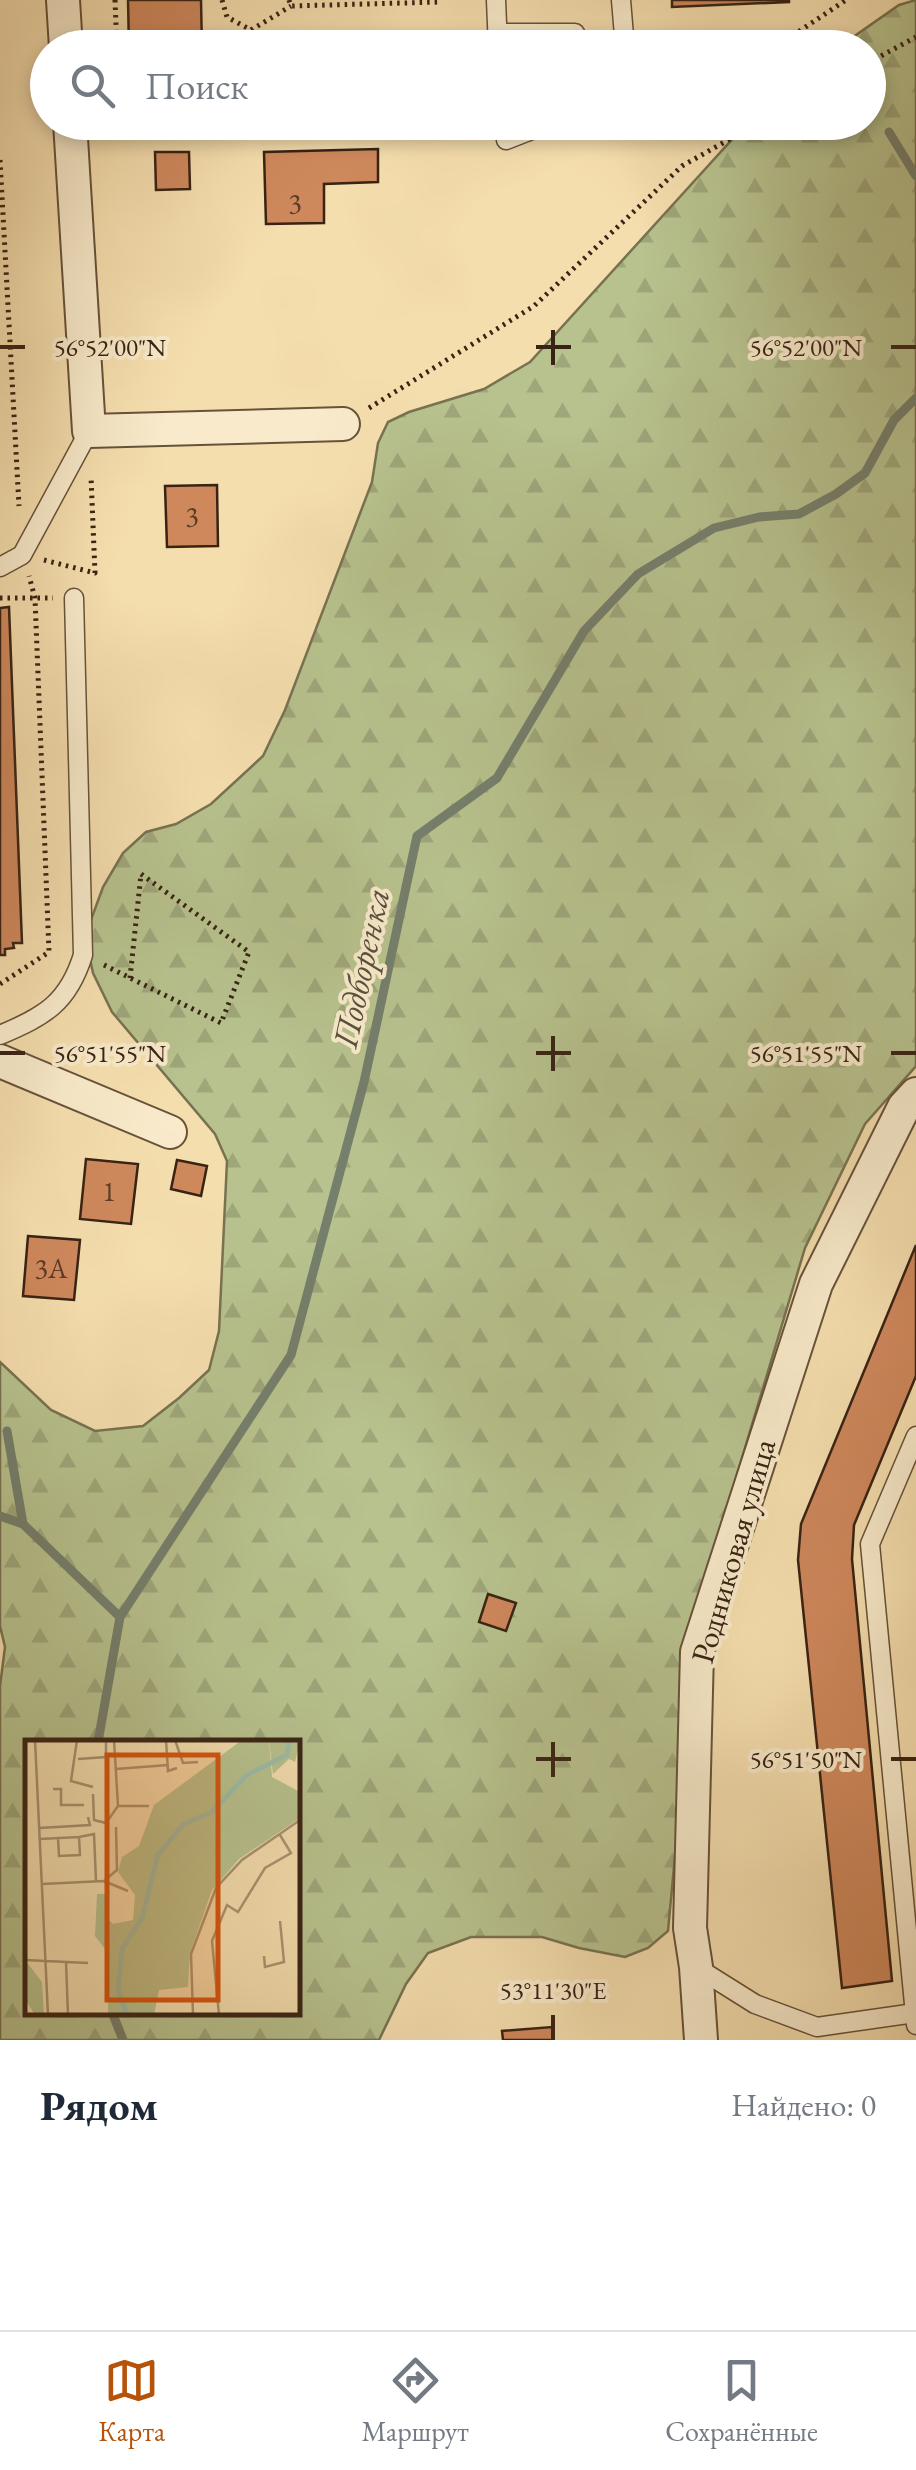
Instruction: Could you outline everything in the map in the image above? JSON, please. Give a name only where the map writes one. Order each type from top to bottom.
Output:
[{"type":"street","points":[[63,0],[65,30]]},
{"type":"street","points":[[71,140],[90,430],[343,424]]},
{"type":"street","points":[[0,1061],[170,1132]]},
{"type":"street","name":"Родниковая улица","points":[[701,2040],[690,1928],[697,1652],[816,1284],[904,1107],[916,1094]]},
{"type":"lane","points":[[496,0],[498,30]]},
{"type":"lane","points":[[621,0],[624,30]]},
{"type":"lane","points":[[0,567],[22,554],[90,430]]},
{"type":"lane","points":[[0,1035],[55,1005],[75,982],[83,955],[74,598]]},
{"type":"lane","points":[[916,1436],[870,1544],[916,2024]]},
{"type":"lane","points":[[696,1967],[755,2004],[817,2027],[915,2012]]},
{"type":"path","points":[[115,0],[116,30]]},
{"type":"path","points":[[222,0],[227,17],[251,30],[290,3],[441,2]]},
{"type":"path","points":[[801,30],[846,0]]},
{"type":"path","points":[[886,53],[916,37]]},
{"type":"path","points":[[343,424],[534,306],[682,166],[728,140]]},
{"type":"path","points":[[0,160],[22,554],[35,598],[48,952],[0,984]]},
{"type":"path","points":[[22,554],[95,573],[90,430]]},
{"type":"path","points":[[0,598],[74,598]]},
{"type":"path","points":[[83,955],[221,1023],[249,952],[141,874],[130,978]]},
{"type":"green space","points":[[916,0],[916,1066],[865,1124],[805,1248],[685,1648],[677,1834],[668,1931],[648,1948],[625,1957],[542,1937],[471,1937],[428,1953],[406,1984],[379,2040],[0,2040],[0,1686],[5,1647],[0,1626],[0,1362],[51,1410],[95,1431],[143,1426],[209,1370],[219,1331],[227,1161],[215,1134],[112,1012],[93,973],[85,936],[103,887],[123,853],[146,832],[176,824],[211,804],[263,756],[285,710],[372,482],[378,443],[388,422],[484,389],[530,362],[732,140],[886,140],[886,30],[863,30],[899,5]]},
{"type":"building","points":[[128,0],[201,0],[202,30],[129,30]]},
{"type":"building","points":[[672,0],[789,0],[789,2],[672,7]]},
{"type":"building","points":[[378,149],[378,182],[324,184],[324,223],[266,224],[264,152]]},
{"type":"building","points":[[155,152],[189,152],[190,189],[156,190]]},
{"type":"building","points":[[217,485],[218,546],[167,547],[165,486]]},
{"type":"building","points":[[9,607],[22,943],[13,943],[14,948],[5,949],[5,955],[0,955],[0,608]]},
{"type":"building","points":[[86,1159],[138,1164],[131,1224],[80,1219]]},
{"type":"building","points":[[177,1160],[207,1166],[201,1196],[171,1189]]},
{"type":"building","points":[[28,1236],[80,1240],[74,1300],[23,1296]]},
{"type":"building","points":[[916,1245],[916,1376],[854,1525],[852,1559],[892,1981],[842,1988],[798,1560],[801,1524]]},
{"type":"building","points":[[488,1594],[516,1603],[506,1631],[479,1622]]},
{"type":"building","points":[[552,2027],[553,2040],[503,2040],[502,2031]]},
{"type":"waterway","points":[[889,132],[916,176]]},
{"type":"waterway","name":"Подборенка","points":[[98,1740],[120,1617],[291,1355],[364,1082],[417,836],[497,778],[584,631],[638,574],[714,528],[759,517],[799,514],[836,494],[865,473],[894,420],[916,398]]},
{"type":"waterway","points":[[7,1431],[23,1524]]},
{"type":"waterway","points":[[0,1516],[23,1524],[120,1617]]},
{"type":"waterway","name":"Подборенка","points":[[113,2015],[123,2040]]}]
